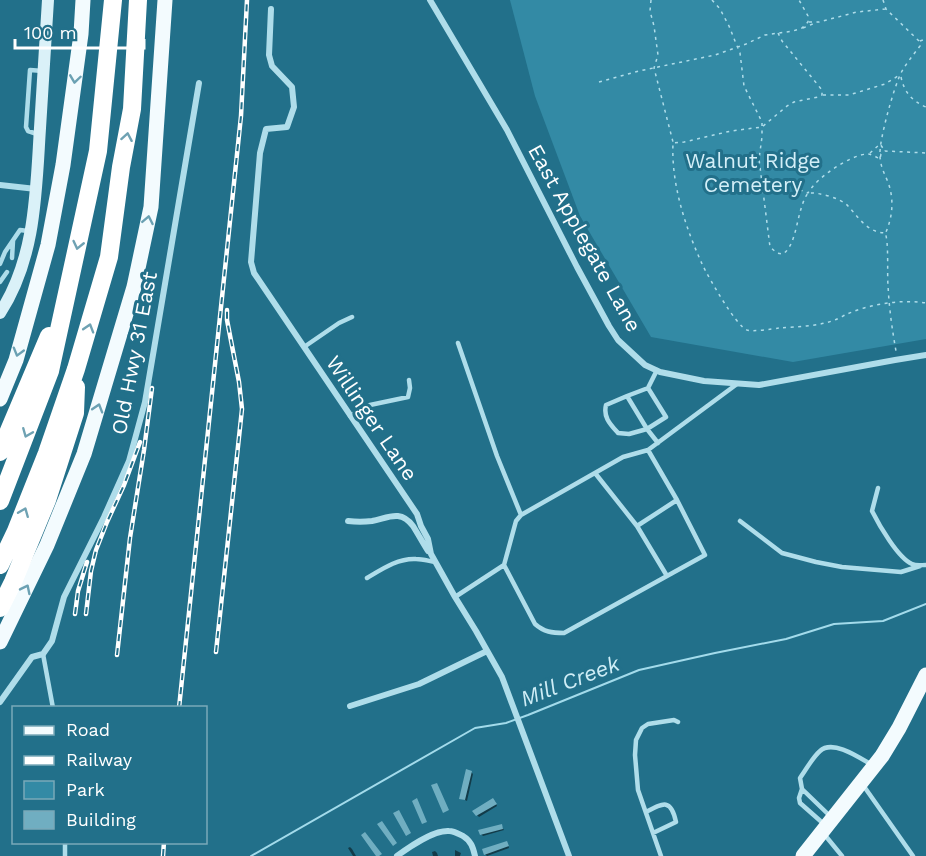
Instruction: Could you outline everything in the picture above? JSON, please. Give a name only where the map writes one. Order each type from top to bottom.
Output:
[{"type":"highway","points":[[0,501],[50,371],[98,151],[113,0]]},
{"type":"highway","points":[[0,565],[47,453],[76,369],[109,257],[121,167],[132,109],[138,0]]},
{"type":"highway","points":[[0,452],[67,293]]},
{"type":"highway","points":[[0,608],[47,500],[75,413],[76,369]]},
{"type":"main road","points":[[0,399],[16,360],[48,245],[63,165],[81,34],[83,0]]},
{"type":"main road","points":[[0,642],[47,545],[84,454],[134,287],[151,207],[165,0]]},
{"type":"main road","points":[[807,854],[882,756],[925,678]]},
{"type":"street","points":[[0,313],[4,295],[16,282],[31,232],[40,135],[48,0]]},
{"type":"street","name":"East Applegate Lane","points":[[430,0],[507,130],[576,267],[618,340],[645,365],[704,381],[759,385],[926,355]]},
{"type":"street","name":"Willinger Lane","points":[[271,9],[269,56],[273,66],[292,87],[294,107],[287,127],[266,129],[260,153],[251,262],[254,273],[417,514],[428,539],[430,554],[502,677],[569,856]]},
{"type":"street","name":"Old Hwy 31 East","points":[[0,702],[32,657],[43,654],[52,641],[64,597],[129,461],[145,402],[199,83]]},
{"type":"street","points":[[0,185],[36,189]]},
{"type":"street","points":[[348,521],[368,521],[393,515],[398,516],[412,525],[430,554]]},
{"type":"street","points":[[351,706],[419,684],[487,651]]},
{"type":"street","points":[[397,856],[441,831],[460,834],[467,839],[473,847],[475,856]]},
{"type":"lane","points":[[0,264],[20,230],[31,232]]},
{"type":"lane","points":[[12,258],[13,239]]},
{"type":"lane","points":[[0,282],[7,272]]},
{"type":"lane","points":[[304,347],[339,323],[352,317]]},
{"type":"lane","points":[[458,343],[497,456],[520,514]]},
{"type":"lane","points":[[648,388],[666,417],[647,429],[628,434],[618,433],[605,417],[606,405],[648,388],[657,370]]},
{"type":"lane","points":[[350,416],[370,405],[408,397],[409,380]]},
{"type":"lane","points":[[455,597],[504,565],[520,514],[623,457],[648,450],[737,384]]},
{"type":"lane","points":[[627,396],[658,443]]},
{"type":"lane","points":[[504,565],[535,624],[542,630],[564,633],[705,555],[678,500],[648,450]]},
{"type":"lane","points":[[595,473],[636,526],[667,576]]},
{"type":"lane","points":[[878,488],[872,511],[881,528],[910,563],[923,565]]},
{"type":"lane","points":[[636,526],[678,500]]},
{"type":"lane","points":[[740,521],[782,553],[816,562],[842,567],[901,572],[923,565]]},
{"type":"lane","points":[[367,578],[402,560],[416,559],[435,562]]},
{"type":"lane","points":[[43,654],[52,706]]},
{"type":"lane","points":[[662,856],[638,790],[636,740],[642,728],[648,724],[674,720],[678,722]]},
{"type":"lane","points":[[827,826],[800,803],[799,798],[800,778],[820,750],[828,747],[848,751],[874,766]]},
{"type":"lane","points":[[861,783],[913,856]]},
{"type":"lane","points":[[801,789],[827,826],[842,856]]},
{"type":"lane","points":[[646,812],[660,804],[671,807],[675,816],[676,822],[653,833]]},
{"type":"path","points":[[651,0],[650,11],[658,55],[654,68],[673,143],[677,188],[692,242],[706,272],[737,322],[747,330],[767,330],[837,320],[872,306],[912,301],[926,303]]},
{"type":"path","points":[[712,0],[720,9],[738,47],[744,86],[762,122],[759,159],[770,247],[777,253],[786,253],[791,244],[802,200],[825,174],[861,155],[870,154],[880,159]]},
{"type":"path","points":[[800,0],[808,16],[808,22]]},
{"type":"path","points":[[883,0],[886,9],[919,41],[920,46],[900,75],[880,144],[881,166],[893,198],[885,233]]},
{"type":"path","points":[[599,82],[715,55],[765,35],[793,31],[839,15],[886,9]]},
{"type":"path","points":[[802,28],[808,22],[819,22]]},
{"type":"path","points":[[778,33],[822,90],[822,95]]},
{"type":"path","points":[[919,41],[926,39]]},
{"type":"path","points":[[673,143],[762,127],[794,102],[822,95],[849,95],[885,84],[900,75]]},
{"type":"path","points":[[900,75],[903,88],[919,104],[926,107]]},
{"type":"path","points":[[895,88],[903,88]]},
{"type":"path","points":[[880,144],[885,151]]},
{"type":"path","points":[[870,154],[880,144]]},
{"type":"path","points":[[880,159],[881,154],[885,151],[926,153]]},
{"type":"path","points":[[762,187],[790,186],[847,204],[868,227],[885,233]]},
{"type":"path","points":[[885,233],[888,238],[886,246],[889,304],[898,359]]},
{"type":"green space","name":"Walnut Ridge Cemetery","points":[[510,0],[926,0],[926,339],[793,362],[651,337],[580,216],[535,96]]},
{"type":"building","points":[[466,769],[472,771],[465,800],[459,799]]},
{"type":"building","points":[[437,783],[449,810],[443,813],[431,785]]},
{"type":"building","points":[[417,798],[427,822],[422,824],[412,801]]},
{"type":"building","points":[[493,798],[497,804],[476,816],[472,811]]},
{"type":"building","points":[[399,810],[411,833],[406,836],[393,813]]},
{"type":"building","points":[[382,821],[397,843],[393,846],[377,824]]},
{"type":"building","points":[[502,824],[503,829],[480,835],[478,830]]},
{"type":"building","points":[[365,832],[382,854],[376,856],[361,835]]},
{"type":"building","points":[[507,841],[509,846],[484,855],[482,849]]},
{"type":"waterway","name":"Mill Creek","points":[[251,856],[475,728],[506,723],[639,670],[786,639],[834,624],[883,621],[926,604]]},
{"type":"railway","points":[[179,706],[241,116],[247,0]]},
{"type":"railway","points":[[216,652],[242,409],[227,310]]},
{"type":"railway","points":[[117,655],[130,538],[152,388]]},
{"type":"railway","points":[[86,614],[96,550],[140,442]]},
{"type":"railway","points":[[75,614],[78,591],[87,562]]},
{"type":"railway","points":[[163,856],[164,844]]}]
